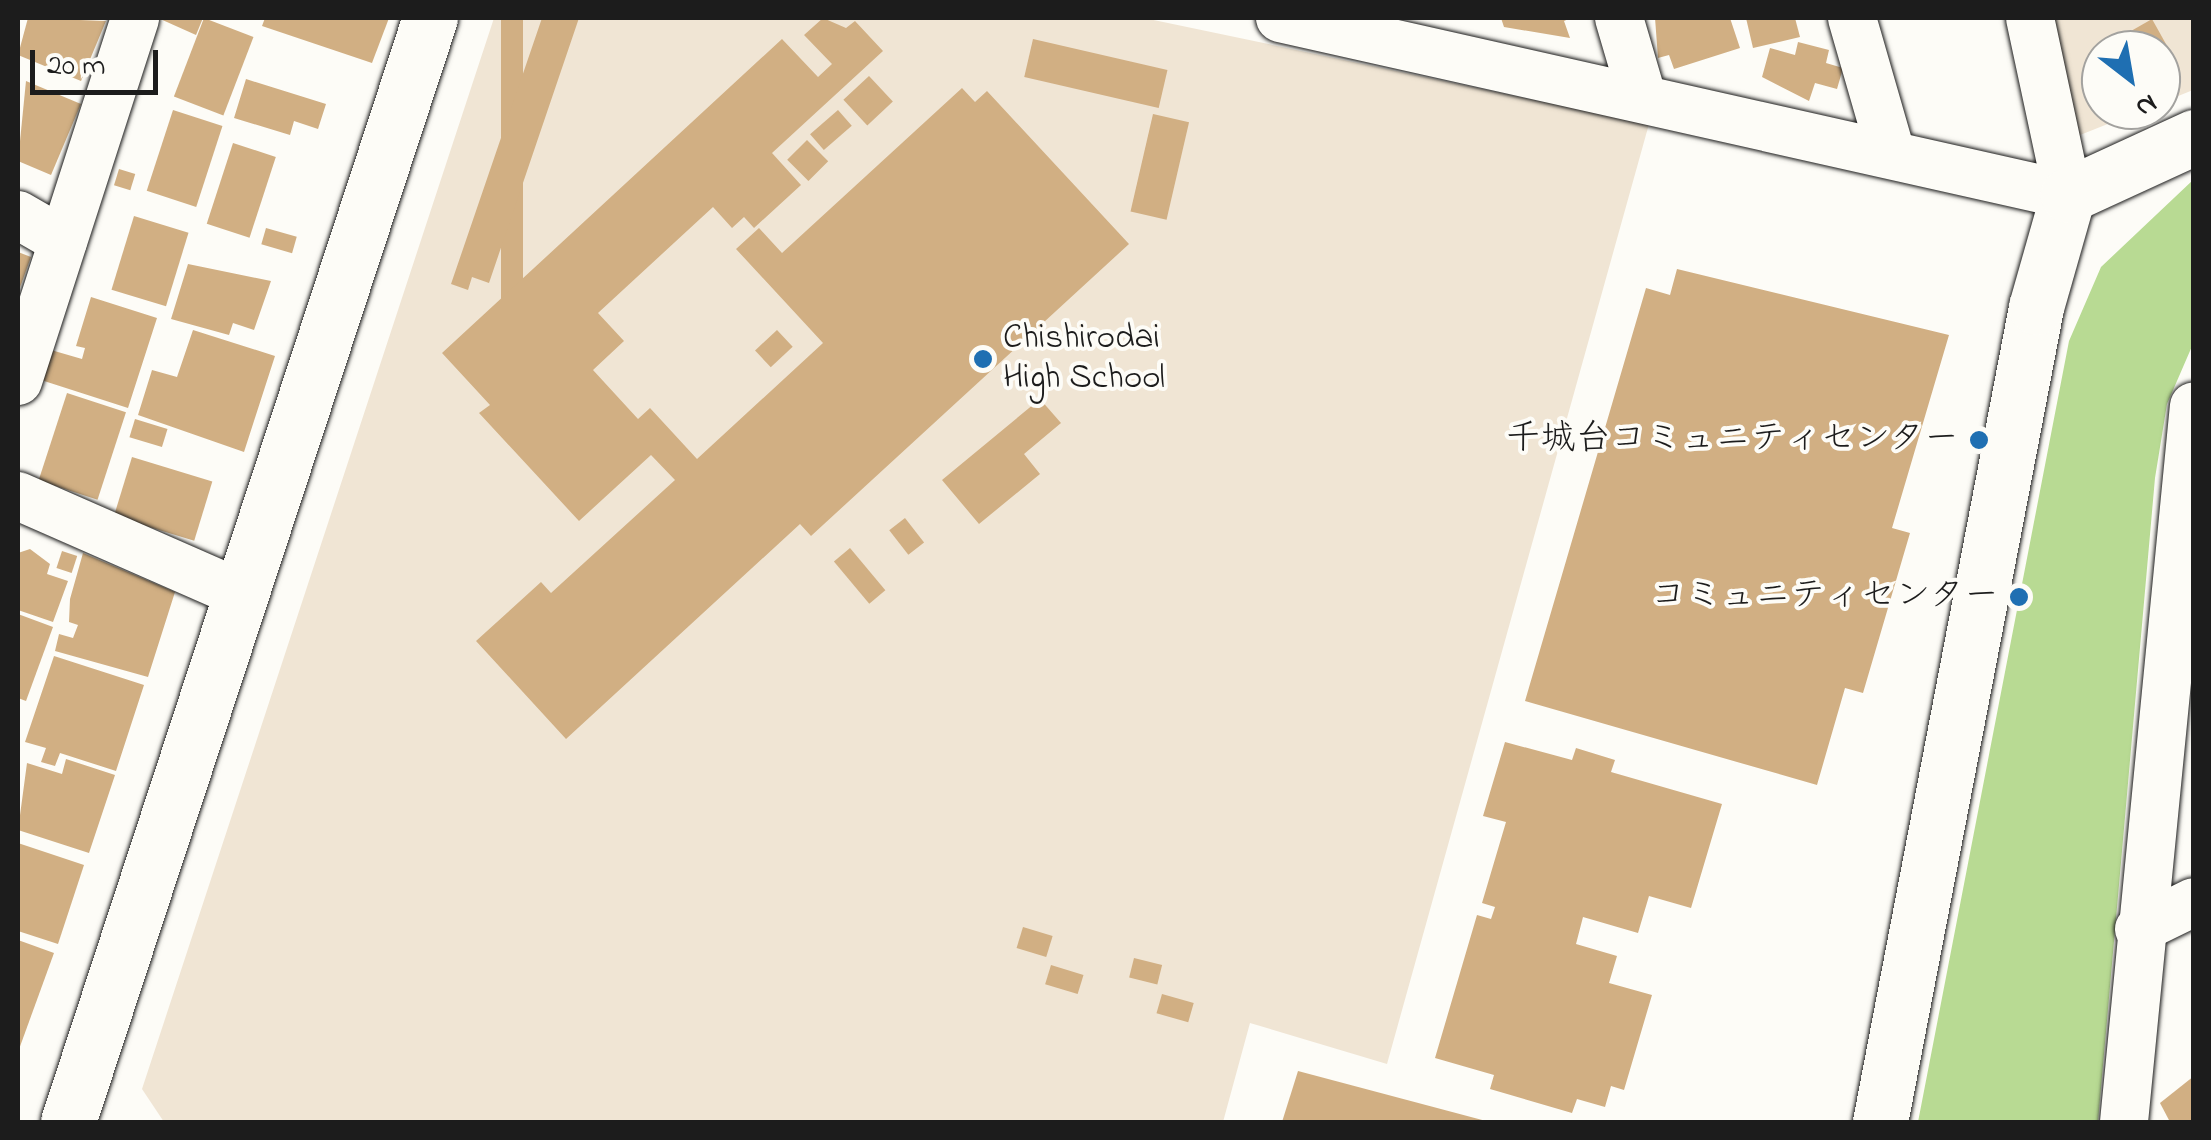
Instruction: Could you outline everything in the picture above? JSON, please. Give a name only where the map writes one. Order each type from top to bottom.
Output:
[{"type":"street","points":[[18,381],[135,18]]},
{"type":"street","points":[[68,1122],[430,18]]},
{"type":"street","points":[[1280,18],[1890,150],[2068,194],[2194,137]]},
{"type":"street","points":[[1619,18],[1642,96]]},
{"type":"street","points":[[1852,18],[1890,150]]},
{"type":"street","points":[[1880,1122],[2036,306],[2068,194],[2030,18]]},
{"type":"street","points":[[18,215],[63,241]]},
{"type":"street","points":[[2124,1122],[2139,930],[2179,640],[2194,406]]},
{"type":"street","points":[[18,496],[239,593]]},
{"type":"street","points":[[2139,930],[2194,902]]},
{"type":"shaded area","name":"Chishirodai High School","points":[[494,18],[1144,18],[1649,124],[1387,1064],[1250,1023],[1223,1122],[164,1122],[142,1089]]},
{"type":"shaded area","points":[[2052,18],[2193,18],[2193,90],[2181,95],[2181,30],[2081,30],[2081,130],[2093,130],[2070,139]]},
{"type":"green space","points":[[2193,180],[2193,344],[2167,404],[2155,478],[2098,1122],[1918,1122],[2069,341],[2101,267]]},
{"type":"building","points":[[28,18],[106,21],[81,81],[18,55]]},
{"type":"building","points":[[158,18],[203,18],[196,35]]},
{"type":"building","points":[[204,18],[253,37],[223,115],[174,96]]},
{"type":"building","points":[[265,18],[389,18],[372,63],[262,26]]},
{"type":"building","points":[[501,18],[523,18],[523,393],[501,393]]},
{"type":"building","points":[[542,18],[579,18],[489,283],[472,277],[468,290],[451,284]]},
{"type":"building","points":[[823,18],[846,28],[855,21],[883,51],[772,153],[801,185],[754,228],[744,217],[732,228],[713,207],[598,313],[624,341],[593,370],[638,419],[650,408],[697,459],[823,343],[736,249],[759,228],[782,253],[962,88],[975,102],[987,91],[1129,244],[811,536],[800,524],[566,739],[476,641],[541,582],[551,593],[675,480],[651,455],[579,521],[479,413],[490,405],[442,353],[782,39],[818,77],[832,64],[804,35]]},
{"type":"building","points":[[1501,18],[1571,18],[1564,21],[1570,38],[1504,27]]},
{"type":"building","points":[[1655,18],[1730,18],[1740,48],[1674,69],[1669,55],[1658,58]]},
{"type":"building","points":[[1746,18],[1795,18],[1800,37],[1753,48]]},
{"type":"building","points":[[2152,19],[2158,30],[2133,30]]},
{"type":"building","points":[[1033,39],[1167,70],[1159,108],[1024,77]]},
{"type":"building","points":[[1798,42],[1829,50],[1826,63],[1843,68],[1837,89],[1815,83],[1809,101],[1762,77],[1770,48],[1795,55]]},
{"type":"building","points":[[869,76],[893,102],[867,125],[843,100]]},
{"type":"building","points":[[246,79],[326,104],[318,129],[294,121],[290,135],[234,118]]},
{"type":"building","points":[[26,81],[81,104],[51,175],[18,161]]},
{"type":"building","points":[[173,110],[222,126],[196,207],[147,191]]},
{"type":"building","points":[[838,110],[852,126],[824,150],[810,134]]},
{"type":"building","points":[[1153,114],[1189,122],[1167,220],[1131,211]]},
{"type":"building","points":[[807,140],[828,161],[808,181],[787,160]]},
{"type":"building","points":[[233,143],[276,157],[250,238],[207,224]]},
{"type":"building","points":[[119,169],[135,174],[130,190],[114,185]]},
{"type":"building","points":[[134,216],[189,233],[166,306],[111,290]]},
{"type":"building","points":[[266,228],[297,237],[292,253],[261,244]]},
{"type":"building","points":[[18,252],[31,257],[18,293]]},
{"type":"building","points":[[188,264],[271,281],[254,330],[233,323],[229,335],[171,319]]},
{"type":"building","points":[[1677,269],[1949,335],[1892,528],[1910,533],[1863,693],[1845,688],[1817,785],[1525,701],[1646,288],[1670,295]]},
{"type":"building","points":[[91,297],[157,318],[128,408],[41,380],[51,350],[82,359],[85,348],[76,346]]},
{"type":"building","points":[[193,330],[275,356],[244,452],[138,415],[152,370],[177,377]]},
{"type":"building","points":[[777,330],[793,347],[771,367],[755,350]]},
{"type":"building","points":[[67,393],[126,412],[98,500],[39,480]]},
{"type":"building","points":[[1040,399],[1061,423],[1024,454],[1040,474],[979,524],[942,480]]},
{"type":"building","points":[[135,419],[168,429],[162,447],[129,437]]},
{"type":"building","points":[[132,457],[212,482],[194,541],[114,516]]},
{"type":"building","points":[[905,518],[924,542],[908,555],[889,530]]},
{"type":"building","points":[[850,548],[885,590],[869,604],[834,561]]},
{"type":"building","points":[[30,549],[50,564],[47,574],[68,581],[53,622],[18,610],[18,553]]},
{"type":"building","points":[[62,551],[77,556],[72,573],[56,568]]},
{"type":"building","points":[[83,553],[175,592],[148,677],[55,651],[59,634],[73,638],[78,625],[69,622],[70,599]]},
{"type":"building","points":[[18,614],[53,627],[26,701],[18,698]]},
{"type":"building","points":[[54,656],[144,685],[116,771],[60,753],[55,766],[41,762],[46,748],[25,742]]},
{"type":"building","points":[[1505,742],[1572,760],[1576,748],[1615,760],[1611,772],[1722,804],[1691,908],[1649,896],[1638,933],[1583,917],[1576,944],[1617,956],[1609,983],[1652,995],[1624,1090],[1611,1086],[1605,1107],[1577,1099],[1572,1113],[1490,1089],[1494,1075],[1435,1058],[1477,915],[1491,919],[1495,907],[1482,903],[1506,822],[1483,816]]},
{"type":"building","points":[[66,759],[115,775],[89,853],[18,830],[27,763],[62,774]]},
{"type":"building","points":[[18,843],[84,865],[58,944],[18,931]]},
{"type":"building","points":[[1023,927],[1053,936],[1046,957],[1017,948]]},
{"type":"building","points":[[18,940],[54,953],[18,1052]]},
{"type":"building","points":[[1134,958],[1162,965],[1157,984],[1129,977]]},
{"type":"building","points":[[1051,965],[1084,975],[1078,994],[1045,984]]},
{"type":"building","points":[[1162,994],[1194,1003],[1188,1022],[1156,1013]]},
{"type":"building","points":[[1298,1071],[1486,1121],[1486,1122],[1282,1122]]},
{"type":"building","points":[[2194,1076],[2194,1122],[2170,1122],[2160,1103]]},
{"type":"place","name":"Chishirodai High School","points":[[983,359]]},
{"type":"place","name":"千城台コミュニティセンター","points":[[1979,440]]},
{"type":"place","name":"コミュニティセンター","points":[[2019,597]]}]
